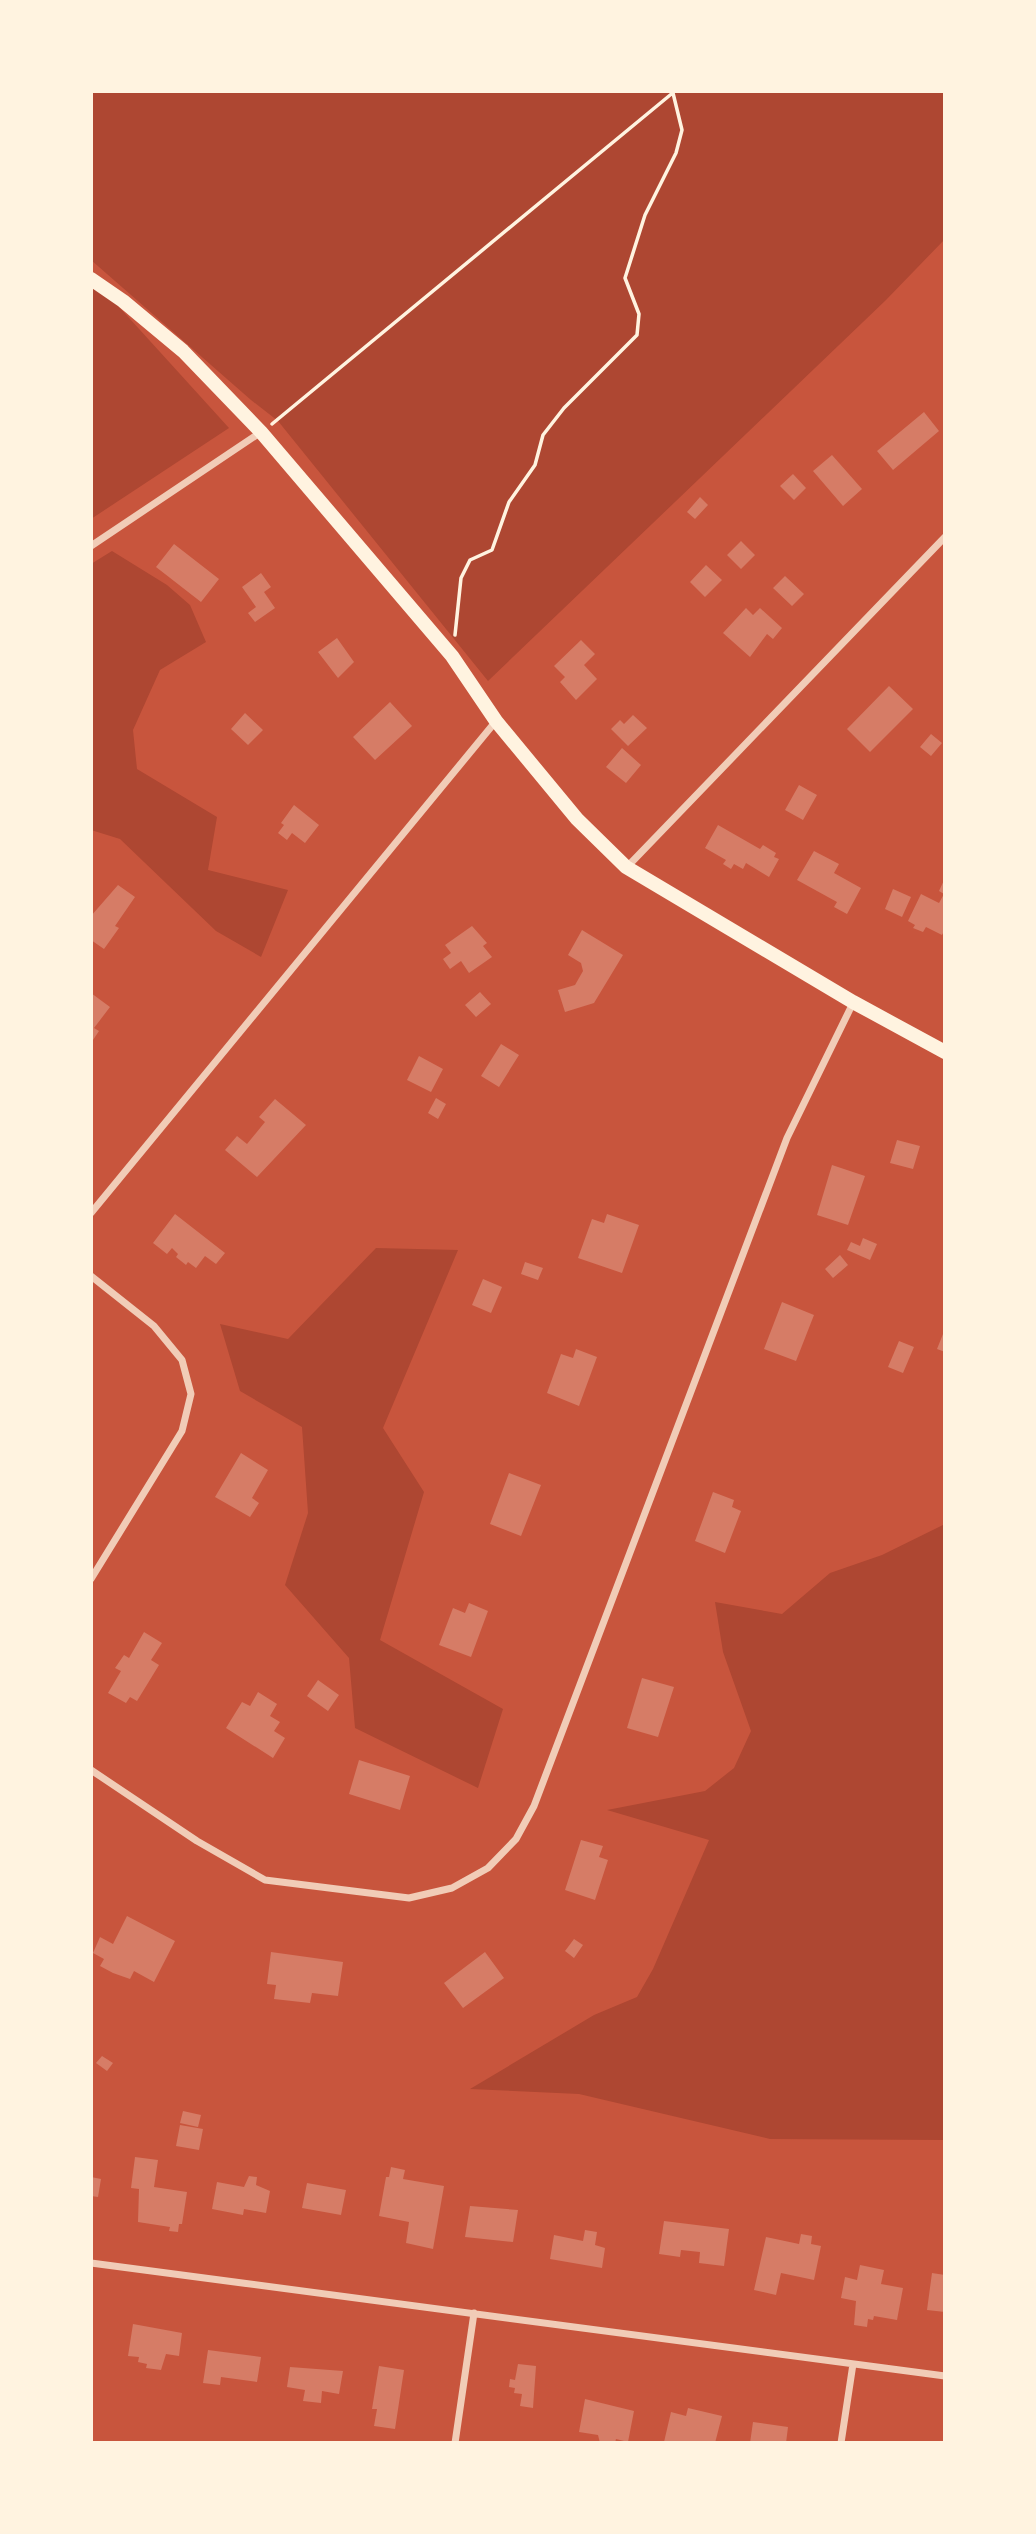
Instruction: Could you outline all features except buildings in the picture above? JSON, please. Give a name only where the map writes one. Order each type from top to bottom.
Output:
[{"type":"main road","points":[[91,279],[123,301],[183,351],[261,432],[455,661],[496,721],[577,820],[626,867],[853,1002],[945,1052]]},
{"type":"street","points":[[91,546],[261,432]]},
{"type":"street","points":[[626,867],[945,537]]},
{"type":"street","points":[[91,1213],[496,721]]},
{"type":"street","points":[[91,1770],[197,1842],[265,1880],[410,1898],[452,1888],[488,1868],[516,1839],[534,1806],[787,1138],[853,1002]]},
{"type":"street","points":[[91,1276],[154,1326],[182,1360],[191,1394],[182,1431],[91,1579]]},
{"type":"street","points":[[91,2263],[945,2376]]},
{"type":"street","points":[[455,2443],[474,2313]]},
{"type":"street","points":[[841,2443],[853,2364]]},
{"type":"path","points":[[261,432],[674,92],[682,130],[676,153],[645,215],[625,278],[639,314],[637,335],[564,408],[543,435],[535,466],[509,502],[492,550],[470,560],[461,578],[456,612],[455,661]]},
{"type":"shaded area","points":[[91,91],[945,91],[945,239],[886,300],[488,681],[278,421],[91,260]]},
{"type":"shaded area","points":[[91,276],[229,428],[91,519]]},
{"type":"shaded area","points":[[112,551],[167,585],[190,605],[206,642],[160,670],[133,730],[137,769],[217,817],[208,870],[288,890],[261,957],[216,931],[120,839],[91,830],[91,564]]},
{"type":"shaded area","points":[[376,1248],[458,1250],[383,1428],[424,1492],[380,1640],[503,1709],[478,1788],[355,1728],[349,1658],[285,1585],[308,1513],[302,1427],[240,1391],[220,1324],[288,1339]]},
{"type":"shaded area","points":[[945,1524],[945,2140],[770,2139],[579,2094],[470,2089],[594,2015],[637,1997],[653,1969],[709,1840],[607,1810],[705,1791],[734,1768],[751,1731],[723,1652],[715,1602],[782,1614],[830,1573],[882,1555]]}]
